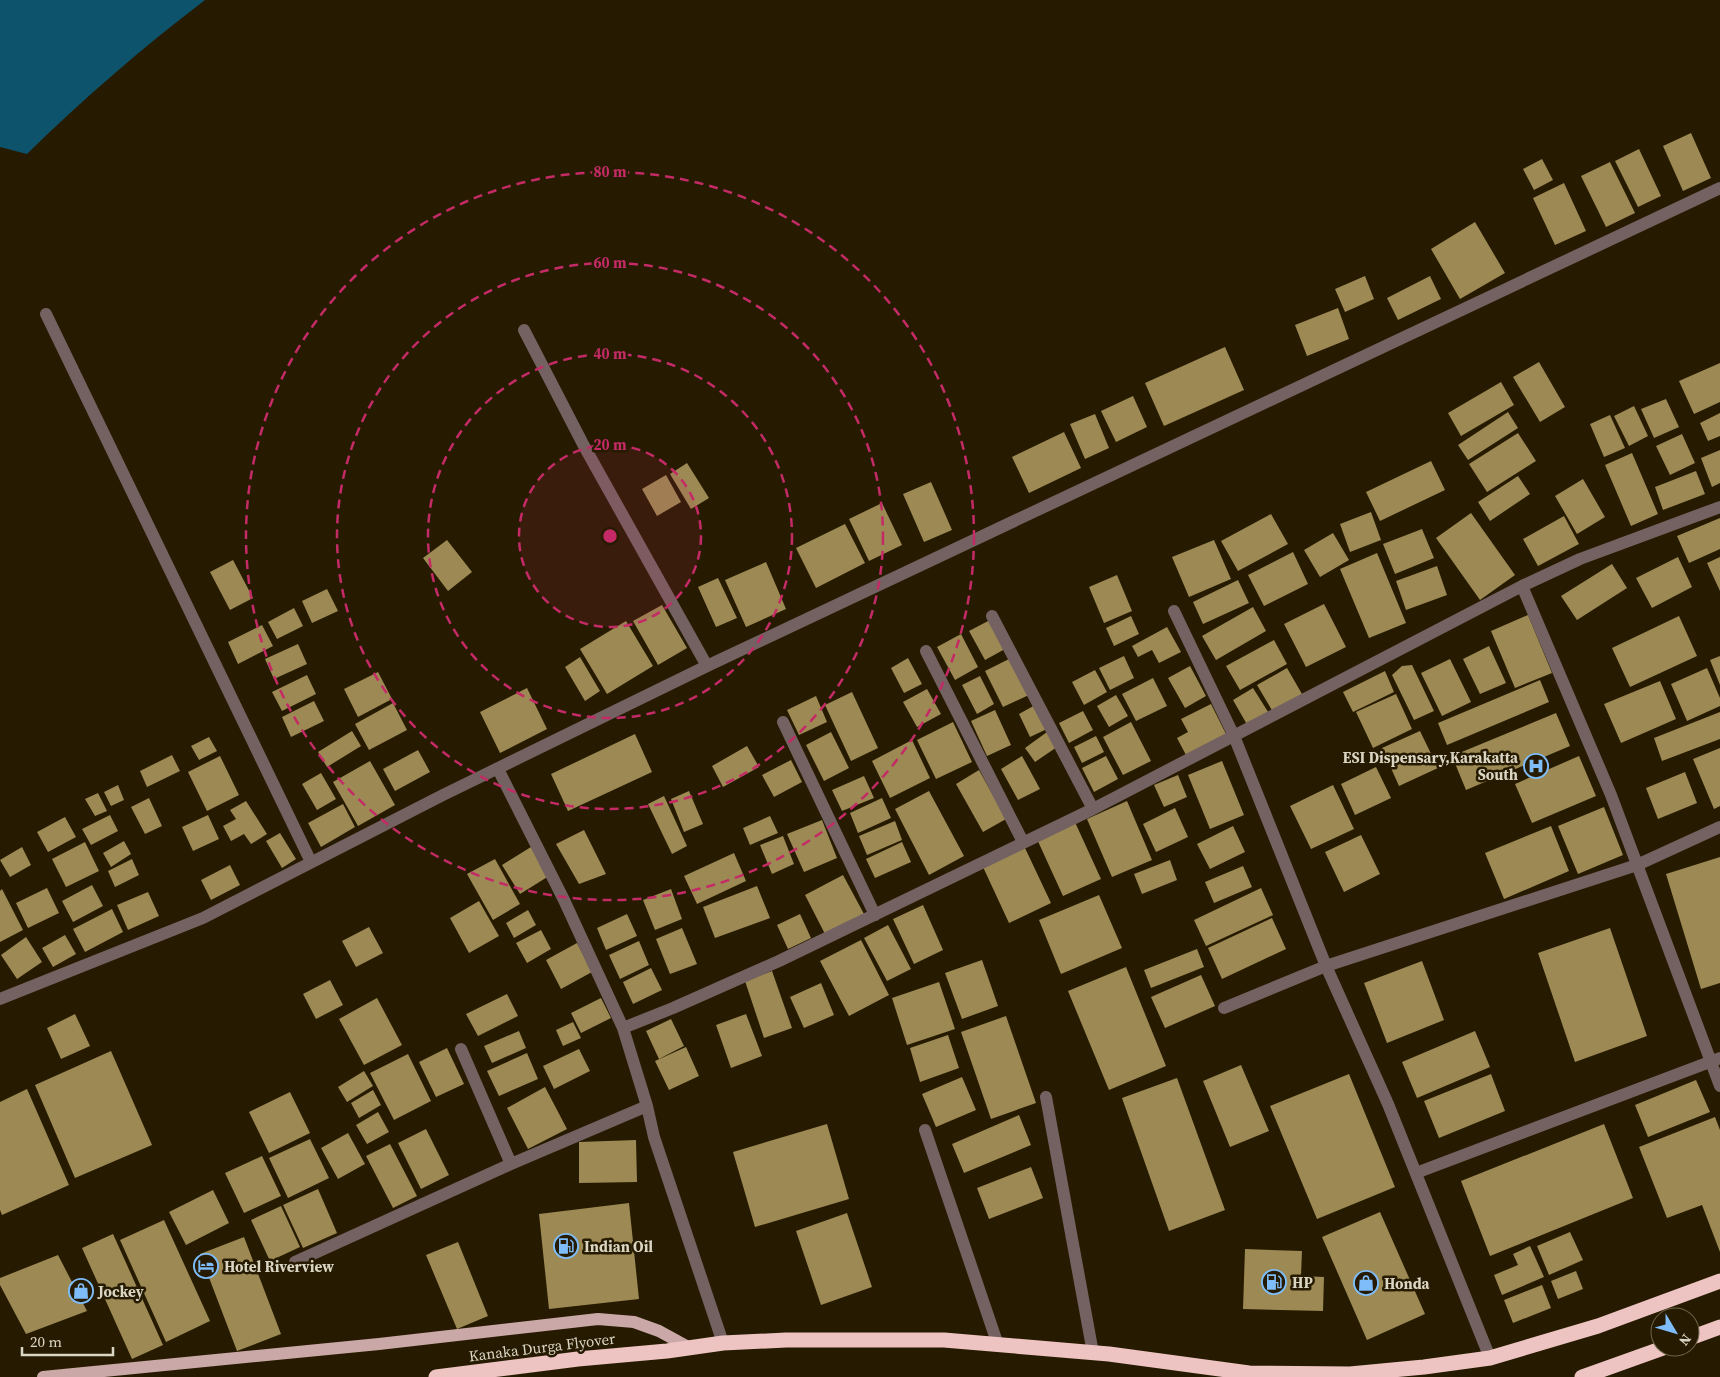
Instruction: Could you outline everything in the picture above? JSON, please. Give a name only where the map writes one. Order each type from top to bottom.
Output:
[{"type":"highway","name":"Kanaka Durga Flyover","points":[[436,1377],[578,1359],[723,1344],[786,1340],[944,1340],[1093,1353],[1249,1372],[1350,1374],[1490,1358],[1598,1326],[1720,1281]]},
{"type":"highway","points":[[1700,1334],[1720,1327]]},
{"type":"highway","points":[[1582,1377],[1650,1353]]},
{"type":"main road","points":[[43,1377],[360,1346],[598,1319],[634,1322],[659,1331],[690,1348]]},
{"type":"street","points":[[0,999],[203,918],[444,795],[706,666],[1720,188]]},
{"type":"street","points":[[46,314],[311,862]]},
{"type":"street","points":[[524,330],[588,453],[706,666]]},
{"type":"street","points":[[623,1028],[699,996],[875,915],[1093,809],[1522,586],[1580,559],[1720,507]]},
{"type":"street","points":[[1522,586],[1610,795],[1715,1060],[1720,1086]]},
{"type":"street","points":[[1174,611],[1234,736],[1326,966],[1388,1104],[1490,1358]]},
{"type":"street","points":[[992,616],[1093,809]]},
{"type":"street","points":[[926,651],[1023,842]]},
{"type":"street","points":[[783,722],[875,915]]},
{"type":"street","points":[[498,769],[564,900],[623,1028],[647,1106],[654,1137],[723,1344]]},
{"type":"street","points":[[1224,1008],[1326,966],[1637,864],[1720,827]]},
{"type":"street","points":[[461,1049],[511,1164]]},
{"type":"street","points":[[1416,1173],[1715,1060]]},
{"type":"street","points":[[1046,1097],[1093,1353]]},
{"type":"street","points":[[295,1262],[511,1164],[647,1106]]},
{"type":"street","points":[[925,1130],[998,1345]]},
{"type":"water","points":[[0,0],[205,0],[113,74],[27,154],[0,147]]},
{"type":"building","points":[[1691,133],[1711,178],[1683,191],[1663,146]]},
{"type":"building","points":[[1639,149],[1661,196],[1638,207],[1615,161]]},
{"type":"building","points":[[1542,159],[1553,180],[1534,190],[1523,169]]},
{"type":"building","points":[[1610,162],[1635,213],[1606,227],[1581,176]]},
{"type":"building","points":[[1564,183],[1586,231],[1555,245],[1533,198]]},
{"type":"building","points":[[1475,222],[1505,273],[1460,299],[1431,249]]},
{"type":"building","points":[[1365,276],[1374,299],[1345,312],[1335,289]]},
{"type":"building","points":[[1430,276],[1441,299],[1398,320],[1387,298]]},
{"type":"building","points":[[1338,308],[1349,339],[1307,356],[1295,325]]},
{"type":"building","points":[[1225,347],[1244,390],[1164,426],[1145,383]]},
{"type":"building","points":[[1539,362],[1565,407],[1540,422],[1513,377]]},
{"type":"building","points":[[1720,363],[1720,402],[1694,414],[1679,381]]},
{"type":"building","points":[[1501,382],[1514,405],[1461,436],[1448,413]]},
{"type":"building","points":[[1133,396],[1147,427],[1116,442],[1101,411]]},
{"type":"building","points":[[1666,399],[1679,427],[1654,438],[1641,409]]},
{"type":"building","points":[[1634,406],[1648,436],[1629,446],[1614,416]]},
{"type":"building","points":[[1508,412],[1518,428],[1468,460],[1458,445]]},
{"type":"building","points":[[1720,413],[1720,436],[1708,441],[1700,423]]},
{"type":"building","points":[[1095,414],[1109,448],[1085,459],[1070,424]]},
{"type":"building","points":[[1610,415],[1625,448],[1604,457],[1590,424]]},
{"type":"building","points":[[1064,432],[1081,468],[1029,493],[1012,457]]},
{"type":"building","points":[[1518,433],[1536,461],[1487,492],[1469,464]]},
{"type":"building","points":[[1682,434],[1695,463],[1670,475],[1656,446]]},
{"type":"building","points":[[1720,450],[1720,483],[1712,487],[1701,458]]},
{"type":"building","points":[[1632,453],[1658,514],[1631,526],[1605,465]]},
{"type":"building","points":[[1431,461],[1445,490],[1380,521],[1366,492]]},
{"type":"building","points":[[687,463],[709,498],[691,509],[670,474]]},
{"type":"building","points":[[1696,471],[1705,494],[1663,510],[1655,487]]},
{"type":"building","points":[[666,475],[681,502],[657,516],[642,489]]},
{"type":"building","points":[[1518,476],[1530,494],[1490,521],[1478,502]]},
{"type":"building","points":[[1583,479],[1605,517],[1577,534],[1555,496]]},
{"type":"building","points":[[931,482],[952,530],[924,542],[903,494]]},
{"type":"building","points":[[882,503],[902,545],[869,561],[849,519]]},
{"type":"building","points":[[1371,512],[1381,540],[1350,552],[1340,524]]},
{"type":"building","points":[[1471,513],[1515,575],[1480,600],[1436,538]]},
{"type":"building","points":[[1271,514],[1288,544],[1238,571],[1221,541]]},
{"type":"building","points":[[1564,516],[1579,544],[1538,566],[1523,539]]},
{"type":"building","points":[[1720,518],[1720,549],[1689,563],[1677,536]]},
{"type":"building","points":[[845,524],[865,563],[816,588],[796,548]]},
{"type":"building","points":[[1422,529],[1434,558],[1395,574],[1383,544]]},
{"type":"building","points":[[1333,533],[1349,560],[1320,577],[1304,550]]},
{"type":"building","points":[[447,540],[472,572],[448,591],[423,558]]},
{"type":"building","points":[[1214,540],[1231,579],[1189,597],[1172,557]]},
{"type":"building","points":[[1293,552],[1308,584],[1264,606],[1248,575]]},
{"type":"building","points":[[1377,553],[1406,623],[1369,638],[1340,569]]},
{"type":"building","points":[[1678,557],[1692,587],[1652,608],[1636,578]]},
{"type":"building","points":[[1720,557],[1720,591],[1707,563]]},
{"type":"building","points":[[233,560],[253,598],[230,610],[210,572]]},
{"type":"building","points":[[766,562],[786,609],[746,627],[725,580]]},
{"type":"building","points":[[1612,564],[1627,588],[1577,620],[1561,596]]},
{"type":"building","points":[[1437,566],[1447,595],[1406,610],[1396,581]]},
{"type":"building","points":[[1117,575],[1132,611],[1104,623],[1089,587]]},
{"type":"building","points":[[718,578],[737,618],[716,627],[698,587]]},
{"type":"building","points":[[1238,580],[1249,603],[1203,624],[1193,602]]},
{"type":"building","points":[[327,589],[338,611],[312,623],[302,601]]},
{"type":"building","points":[[1324,604],[1346,647],[1306,667],[1284,624]]},
{"type":"building","points":[[662,605],[687,648],[658,665],[633,621]]},
{"type":"building","points":[[1253,607],[1266,631],[1216,660],[1202,636]]},
{"type":"building","points":[[294,608],[303,626],[277,639],[268,622]]},
{"type":"building","points":[[1528,615],[1552,673],[1515,688],[1491,631]]},
{"type":"building","points":[[1131,616],[1139,634],[1114,646],[1106,628]]},
{"type":"building","points":[[1679,616],[1697,656],[1630,687],[1612,648]]},
{"type":"building","points":[[990,620],[1005,649],[985,660],[969,631]]},
{"type":"building","points":[[626,621],[653,666],[607,694],[580,649]]},
{"type":"building","points":[[262,625],[273,646],[238,664],[228,642]]},
{"type":"building","points":[[1167,627],[1181,652],[1159,663],[1152,650],[1138,657],[1132,646]]},
{"type":"building","points":[[961,634],[978,667],[955,680],[937,647]]},
{"type":"building","points":[[1274,640],[1287,664],[1240,690],[1226,666]]},
{"type":"building","points":[[298,644],[307,664],[274,679],[265,659]]},
{"type":"building","points":[[1489,646],[1506,683],[1480,694],[1463,659]]},
{"type":"building","points":[[1124,656],[1134,678],[1110,690],[1099,668]]},
{"type":"building","points":[[1720,656],[1720,685],[1710,660]]},
{"type":"building","points":[[580,657],[600,691],[585,701],[565,667]]},
{"type":"building","points":[[908,658],[922,684],[904,693],[891,668]]},
{"type":"building","points":[[1011,658],[1029,695],[1003,707],[985,671]]},
{"type":"building","points":[[1450,659],[1471,702],[1442,716],[1421,673]]},
{"type":"building","points":[[1412,665],[1434,711],[1414,720],[1392,675],[1402,666]]},
{"type":"building","points":[[1190,666],[1206,696],[1185,708],[1168,678]]},
{"type":"building","points":[[1287,668],[1302,694],[1273,712],[1257,685]]},
{"type":"building","points":[[1707,668],[1720,698],[1720,706],[1687,721],[1671,684]]},
{"type":"building","points":[[1095,670],[1107,692],[1084,705],[1072,682]]},
{"type":"building","points":[[1385,671],[1394,692],[1353,712],[1343,692]]},
{"type":"building","points":[[378,672],[392,699],[358,717],[344,689]]},
{"type":"building","points":[[307,675],[316,694],[282,711],[272,692]]},
{"type":"building","points":[[980,676],[994,704],[977,714],[962,685]]},
{"type":"building","points":[[1153,678],[1167,706],[1136,721],[1122,694]]},
{"type":"building","points":[[1540,680],[1549,702],[1447,745],[1438,723]]},
{"type":"building","points":[[1660,681],[1676,719],[1621,743],[1604,704]]},
{"type":"building","points":[[527,688],[547,729],[500,753],[480,712]]},
{"type":"building","points":[[1253,688],[1270,715],[1249,728],[1233,700]]},
{"type":"building","points":[[927,689],[941,714],[917,727],[903,702]]},
{"type":"building","points":[[852,692],[878,748],[851,761],[825,705]]},
{"type":"building","points":[[1396,694],[1412,729],[1373,748],[1356,712]]},
{"type":"building","points":[[1116,695],[1128,716],[1109,727],[1097,706]]},
{"type":"building","points":[[816,696],[827,722],[799,735],[787,710]]},
{"type":"building","points":[[314,701],[324,721],[291,737],[282,717]]},
{"type":"building","points":[[393,703],[407,730],[369,750],[355,724]]},
{"type":"building","points":[[1037,704],[1049,728],[1030,737],[1019,714]]},
{"type":"building","points":[[1211,704],[1226,734],[1186,755],[1177,738],[1188,732],[1181,719]]},
{"type":"building","points":[[995,710],[1011,745],[987,756],[971,721]]},
{"type":"building","points":[[1083,711],[1093,730],[1069,743],[1059,723]]},
{"type":"building","points":[[1720,712],[1720,739],[1662,761],[1654,738]]},
{"type":"building","points":[[1556,713],[1570,746],[1466,790],[1452,756]]},
{"type":"building","points":[[953,722],[972,762],[936,779],[917,740]]},
{"type":"building","points":[[1131,722],[1151,761],[1123,775],[1103,737]]},
{"type":"building","points":[[352,731],[361,746],[327,767],[318,752]]},
{"type":"building","points":[[1420,731],[1438,768],[1399,786],[1382,748]]},
{"type":"building","points":[[831,732],[849,768],[824,781],[806,745]]},
{"type":"building","points":[[1047,732],[1057,747],[1035,762],[1025,748]]},
{"type":"building","points":[[635,734],[652,772],[568,811],[551,774]]},
{"type":"building","points":[[1096,736],[1104,752],[1082,763],[1074,747]]},
{"type":"building","points":[[209,737],[217,751],[199,760],[191,746]]},
{"type":"building","points":[[912,740],[930,778],[890,798],[872,761]]},
{"type":"building","points":[[747,746],[759,767],[723,787],[712,766]]},
{"type":"building","points":[[1720,748],[1720,806],[1714,809],[1693,759]]},
{"type":"building","points":[[418,750],[430,772],[395,791],[383,769]]},
{"type":"building","points":[[172,755],[180,771],[147,787],[140,771]]},
{"type":"building","points":[[220,756],[239,795],[207,811],[188,772]]},
{"type":"building","points":[[1022,756],[1040,789],[1018,800],[1001,769]]},
{"type":"building","points":[[1106,756],[1118,779],[1094,792],[1082,768]]},
{"type":"building","points":[[1579,756],[1596,796],[1532,823],[1515,784]]},
{"type":"building","points":[[791,760],[802,782],[774,797],[762,775]]},
{"type":"building","points":[[370,761],[395,805],[358,826],[333,782]]},
{"type":"building","points":[[1222,761],[1244,815],[1210,829],[1188,775]]},
{"type":"building","points":[[1376,767],[1391,798],[1355,815],[1341,784]]},
{"type":"building","points":[[979,770],[1006,819],[983,832],[956,784]]},
{"type":"building","points":[[1685,772],[1697,803],[1658,819],[1646,788]]},
{"type":"building","points":[[321,773],[336,799],[317,810],[302,784]]},
{"type":"building","points":[[1178,775],[1187,797],[1164,807],[1154,785]]},
{"type":"building","points":[[864,776],[874,798],[842,811],[832,790]]},
{"type":"building","points":[[118,785],[124,800],[111,806],[104,792]]},
{"type":"building","points":[[1333,785],[1354,829],[1311,849],[1290,806]]},
{"type":"building","points":[[689,791],[703,824],[684,832],[671,799]]},
{"type":"building","points":[[929,791],[964,856],[929,875],[895,809]]},
{"type":"building","points":[[98,793],[107,811],[95,816],[85,799]]},
{"type":"building","points":[[664,796],[687,846],[672,854],[648,804]]},
{"type":"building","points":[[149,798],[162,826],[145,834],[131,807]]},
{"type":"building","points":[[882,798],[891,818],[858,833],[850,813]]},
{"type":"building","points":[[246,801],[267,834],[251,844],[244,834],[231,841],[223,826],[236,819],[230,810]]},
{"type":"building","points":[[1127,801],[1152,860],[1112,877],[1087,819]]},
{"type":"building","points":[[343,804],[355,827],[321,847],[308,823]]},
{"type":"building","points":[[1604,807],[1623,855],[1578,874],[1558,826]]},
{"type":"building","points":[[1175,808],[1188,837],[1156,852],[1143,824]]},
{"type":"building","points":[[110,815],[118,831],[91,845],[82,829]]},
{"type":"building","points":[[208,815],[219,839],[193,851],[182,827]]},
{"type":"building","points":[[770,816],[778,833],[750,845],[743,828]]},
{"type":"building","points":[[65,817],[76,837],[48,852],[37,832]]},
{"type":"building","points":[[822,820],[837,858],[804,872],[787,834]]},
{"type":"building","points":[[1074,820],[1101,879],[1063,896],[1036,837]]},
{"type":"building","points":[[895,821],[902,840],[867,855],[859,836]]},
{"type":"building","points":[[1233,826],[1245,852],[1210,869],[1197,844]]},
{"type":"building","points":[[1551,826],[1569,871],[1504,899],[1485,853]]},
{"type":"building","points":[[584,830],[606,874],[579,884],[556,844]]},
{"type":"building","points":[[280,833],[296,859],[282,868],[266,841]]},
{"type":"building","points":[[1361,835],[1380,874],[1344,892],[1325,852]]},
{"type":"building","points":[[783,836],[794,864],[772,874],[760,845]]},
{"type":"building","points":[[124,841],[131,854],[111,867],[103,853]]},
{"type":"building","points":[[85,842],[99,871],[66,887],[52,859]]},
{"type":"building","points":[[902,842],[911,862],[875,878],[866,859]]},
{"type":"building","points":[[22,847],[31,865],[10,877],[0,860]]},
{"type":"building","points":[[531,847],[549,876],[520,894],[502,865]]},
{"type":"building","points":[[1025,848],[1051,903],[1009,923],[983,867]]},
{"type":"building","points":[[734,853],[746,881],[697,904],[684,876]]},
{"type":"building","points":[[1720,857],[1720,983],[1701,989],[1666,874]]},
{"type":"building","points":[[132,859],[139,875],[115,887],[108,871]]},
{"type":"building","points":[[495,859],[520,904],[493,920],[467,874]]},
{"type":"building","points":[[1170,860],[1177,880],[1142,894],[1134,874]]},
{"type":"building","points":[[230,865],[240,885],[211,900],[201,880]]},
{"type":"building","points":[[1243,866],[1252,887],[1214,903],[1205,882]]},
{"type":"building","points":[[843,875],[864,914],[825,934],[805,895]]},
{"type":"building","points":[[92,885],[103,906],[73,922],[62,901]]},
{"type":"building","points":[[757,886],[770,918],[715,938],[703,907]]},
{"type":"building","points":[[47,888],[59,913],[28,928],[16,903]]},
{"type":"building","points":[[1261,888],[1273,915],[1206,946],[1194,920]]},
{"type":"building","points":[[2,889],[23,930],[0,942],[0,891]]},
{"type":"building","points":[[671,889],[682,919],[655,930],[643,900]]},
{"type":"building","points":[[148,892],[159,916],[128,930],[117,905]]},
{"type":"building","points":[[1099,895],[1122,948],[1061,974],[1039,920]]},
{"type":"building","points":[[479,901],[499,936],[469,953],[450,918]]},
{"type":"building","points":[[923,905],[943,950],[914,964],[893,919]]},
{"type":"building","points":[[112,909],[123,932],[85,952],[73,929]]},
{"type":"building","points":[[528,910],[536,925],[514,938],[506,923]]},
{"type":"building","points":[[627,914],[637,936],[606,950],[597,928]]},
{"type":"building","points":[[800,914],[811,938],[788,949],[777,925]]},
{"type":"building","points":[[1272,918],[1286,949],[1222,979],[1208,948]]},
{"type":"building","points":[[888,925],[911,969],[887,981],[864,938]]},
{"type":"building","points":[[369,927],[383,953],[356,967],[342,941]]},
{"type":"building","points":[[682,928],[697,964],[670,974],[656,939]]},
{"type":"building","points":[[1610,928],[1647,1036],[1575,1062],[1538,953]]},
{"type":"building","points":[[541,930],[551,949],[527,963],[516,943]]},
{"type":"building","points":[[65,935],[76,954],[53,967],[42,948]]},
{"type":"building","points":[[26,937],[42,962],[17,979],[1,955]]},
{"type":"building","points":[[861,940],[889,995],[849,1016],[820,961]]},
{"type":"building","points":[[639,941],[649,965],[620,979],[609,955]]},
{"type":"building","points":[[577,943],[592,972],[561,989],[546,960]]},
{"type":"building","points":[[1197,949],[1204,967],[1151,988],[1144,970]]},
{"type":"building","points":[[982,960],[998,1006],[962,1019],[945,973]]},
{"type":"building","points":[[1422,961],[1444,1020],[1387,1043],[1364,983]]},
{"type":"building","points":[[1126,967],[1166,1066],[1109,1090],[1068,991]]},
{"type":"building","points":[[651,968],[662,990],[633,1004],[623,982]]},
{"type":"building","points":[[772,971],[792,1028],[764,1038],[745,981]]},
{"type":"building","points":[[1201,975],[1215,1006],[1165,1028],[1151,997]]},
{"type":"building","points":[[330,980],[343,1005],[316,1019],[303,994]]},
{"type":"building","points":[[939,982],[955,1029],[907,1045],[892,998]]},
{"type":"building","points":[[821,983],[834,1015],[804,1028],[790,997]]},
{"type":"building","points":[[507,994],[518,1016],[478,1036],[466,1014]]},
{"type":"building","points":[[377,998],[402,1045],[364,1065],[339,1019]]},
{"type":"building","points":[[601,998],[611,1018],[581,1033],[571,1013]]},
{"type":"building","points":[[75,1014],[90,1046],[61,1059],[47,1028]]},
{"type":"building","points":[[746,1014],[762,1056],[731,1068],[716,1025]]},
{"type":"building","points":[[1006,1016],[1036,1103],[991,1119],[961,1032]]},
{"type":"building","points":[[671,1019],[684,1046],[659,1059],[646,1031]]},
{"type":"building","points":[[573,1022],[581,1038],[563,1046],[556,1030]]},
{"type":"building","points":[[519,1031],[526,1048],[492,1063],[484,1046]]},
{"type":"building","points":[[1475,1031],[1490,1067],[1417,1098],[1402,1062]]},
{"type":"building","points":[[948,1035],[959,1068],[920,1082],[910,1048]]},
{"type":"building","points":[[686,1047],[699,1076],[669,1090],[655,1061]]},
{"type":"building","points":[[447,1048],[464,1084],[436,1097],[419,1062]]},
{"type":"building","points":[[579,1049],[590,1071],[554,1089],[543,1066]]},
{"type":"building","points":[[111,1051],[152,1145],[75,1178],[35,1085]]},
{"type":"building","points":[[527,1053],[538,1079],[499,1096],[487,1071]]},
{"type":"building","points":[[408,1054],[431,1101],[394,1120],[370,1073]]},
{"type":"building","points":[[1241,1065],[1269,1131],[1230,1147],[1203,1081]]},
{"type":"building","points":[[364,1071],[373,1086],[347,1102],[338,1087]]},
{"type":"building","points":[[1349,1074],[1395,1187],[1317,1219],[1270,1106]]},
{"type":"building","points":[[1491,1074],[1505,1111],[1439,1138],[1424,1101]]},
{"type":"building","points":[[962,1077],[976,1110],[936,1127],[922,1094]]},
{"type":"building","points":[[1177,1078],[1225,1210],[1169,1231],[1122,1098]]},
{"type":"building","points":[[1696,1080],[1710,1112],[1648,1137],[1635,1105]]},
{"type":"building","points":[[545,1087],[567,1129],[528,1149],[507,1108]]},
{"type":"building","points":[[27,1089],[69,1185],[2,1215],[0,1210],[0,1102]]},
{"type":"building","points":[[373,1090],[381,1105],[359,1118],[351,1103]]},
{"type":"building","points":[[290,1092],[310,1133],[269,1153],[249,1112]]},
{"type":"building","points":[[378,1112],[389,1132],[367,1144],[356,1125]]},
{"type":"building","points":[[1019,1115],[1031,1145],[964,1173],[952,1144]]},
{"type":"building","points":[[1715,1117],[1720,1130],[1720,1252],[1702,1205],[1667,1218],[1639,1147]]},
{"type":"building","points":[[827,1124],[849,1199],[755,1227],[733,1152]]},
{"type":"building","points":[[1604,1124],[1633,1198],[1490,1256],[1461,1181]]},
{"type":"building","points":[[426,1129],[449,1175],[421,1189],[398,1143]]},
{"type":"building","points":[[348,1133],[365,1164],[338,1179],[321,1148]]},
{"type":"building","points":[[310,1139],[329,1178],[288,1198],[269,1158]]},
{"type":"building","points":[[636,1140],[637,1182],[579,1183],[579,1142]]},
{"type":"building","points":[[390,1144],[417,1196],[393,1208],[366,1156]]},
{"type":"building","points":[[262,1156],[281,1196],[244,1213],[225,1173]]},
{"type":"building","points":[[1031,1167],[1043,1198],[989,1219],[977,1188]]},
{"type":"building","points":[[318,1189],[337,1233],[303,1248],[283,1205]]},
{"type":"building","points":[[213,1190],[229,1223],[186,1245],[169,1212]]},
{"type":"building","points":[[629,1203],[639,1299],[549,1309],[539,1214]]},
{"type":"building","points":[[281,1206],[300,1247],[270,1261],[251,1220]]},
{"type":"building","points":[[1380,1212],[1425,1314],[1367,1340],[1322,1237]]},
{"type":"building","points":[[847,1213],[872,1287],[821,1305],[796,1231]]},
{"type":"building","points":[[164,1220],[210,1321],[166,1342],[120,1240]]},
{"type":"building","points":[[1570,1232],[1583,1260],[1549,1275],[1537,1246]]},
{"type":"building","points":[[113,1234],[163,1345],[132,1359],[82,1248]]},
{"type":"building","points":[[244,1237],[281,1334],[237,1351],[200,1254]]},
{"type":"building","points":[[458,1242],[488,1316],[457,1329],[426,1255]]},
{"type":"building","points":[[1530,1246],[1544,1277],[1502,1295],[1494,1275],[1518,1265],[1513,1254]]},
{"type":"building","points":[[1245,1249],[1302,1251],[1301,1276],[1324,1277],[1323,1311],[1243,1309]]},
{"type":"building","points":[[58,1255],[87,1311],[26,1334],[0,1285],[0,1278]]},
{"type":"building","points":[[1576,1271],[1583,1289],[1558,1299],[1551,1281]]},
{"type":"building","points":[[1542,1285],[1551,1308],[1513,1323],[1504,1300]]},
{"type":"place","name":"ESI Dispensary,Karakatta South","points":[[1536,766]]},
{"type":"place","name":"Indian Oil","points":[[566,1246]]},
{"type":"place","name":"Hotel Riverview","points":[[206,1266]]},
{"type":"place","name":"HP","points":[[1274,1282]]},
{"type":"place","name":"Honda","points":[[1366,1283]]},
{"type":"place","name":"Jockey","points":[[81,1291]]}]
